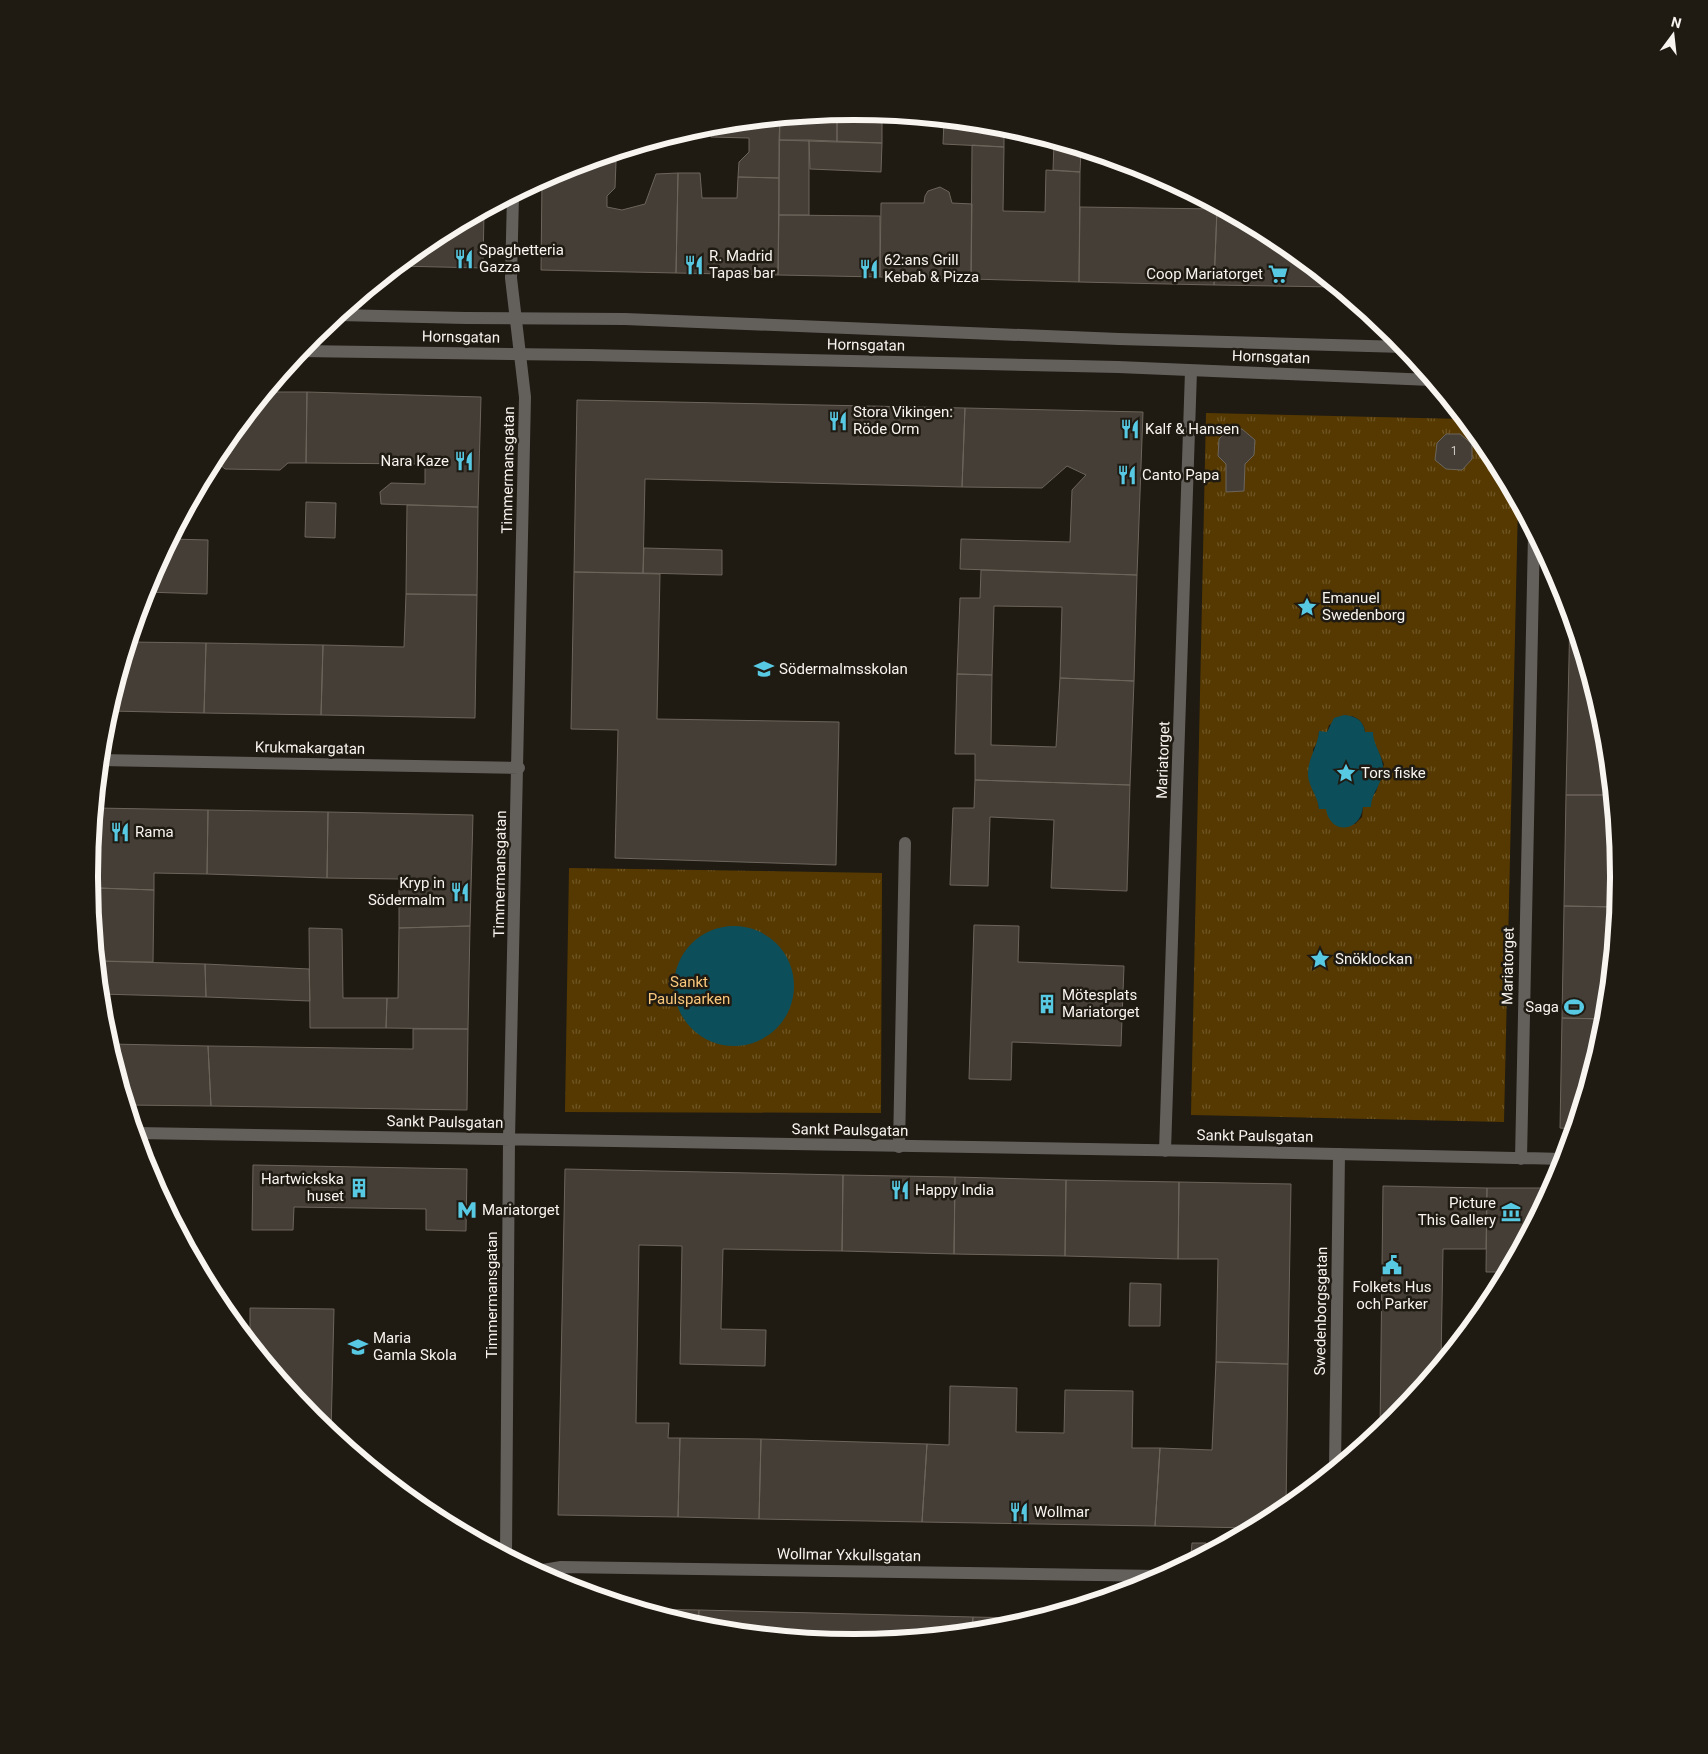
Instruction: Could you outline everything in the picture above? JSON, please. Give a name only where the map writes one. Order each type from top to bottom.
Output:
[{"type":"street","name":"Timmermansgatan","points":[[506,1548],[510,1139],[526,397],[511,278],[513,202]]},
{"type":"street","name":"Hornsgatan","points":[[347,315],[625,320],[1119,339],[1393,347]]},
{"type":"street","name":"Hornsgatan","points":[[310,351],[1118,367],[1424,380]]},
{"type":"street","name":"Mariatorget","points":[[1165,1151],[1191,370]]},
{"type":"street","name":"Mariatorget","points":[[1521,1159],[1534,546]]},
{"type":"street","name":"Krukmakargatan","points":[[107,760],[519,768]]},
{"type":"street","points":[[899,1147],[905,843]]},
{"type":"street","name":"Sankt Paulsgatan","points":[[143,1133],[1556,1159]]},
{"type":"street","name":"Swedenborgsgatan","points":[[1335,1461],[1339,1154]]},
{"type":"street","name":"Wollmar Yxkullsgatan","points":[[549,1569],[561,1567],[1145,1576]]},
{"type":"green space","points":[[1206,413],[1456,419],[1483,457],[1518,515],[1504,1122],[1191,1115]],"holes":[[[1352,716],[1359,720],[1365,732],[1373,733],[1373,740],[1384,764],[1376,792],[1363,807],[1362,817],[1355,824],[1327,809],[1319,809],[1318,799],[1313,791],[1313,749],[1318,742],[1319,732],[1327,732],[1329,725]]]},
{"type":"green space","name":"Sankt Paulsparken","points":[[569,868],[882,873],[881,1113],[565,1112]]},
{"type":"water","points":[[1344,715],[1358,719],[1363,724],[1365,732],[1373,732],[1373,737],[1382,760],[1383,770],[1381,780],[1371,802],[1371,807],[1363,807],[1361,816],[1351,826],[1339,827],[1333,823],[1326,809],[1319,809],[1317,799],[1309,782],[1308,772],[1319,731],[1327,732],[1334,718]]},
{"type":"water","points":[[734,926],[746,927],[757,931],[767,936],[776,944],[784,953],[789,963],[793,974],[793,998],[789,1009],[784,1019],[776,1028],[767,1036],[757,1041],[746,1045],[734,1046],[722,1045],[711,1041],[701,1036],[692,1028],[684,1019],[679,1009],[675,998],[674,986],[675,974],[679,963],[684,953],[692,944],[701,936],[711,931],[722,927]]},
{"type":"building","points":[[837,121],[882,121],[882,143],[837,142]]},
{"type":"building","points":[[837,121],[837,142],[779,140],[780,125]]},
{"type":"building","points":[[780,125],[779,178],[738,177],[739,162],[749,152],[749,138],[711,137],[711,134]]},
{"type":"building","points":[[944,126],[1004,135],[1004,147],[943,144]]},
{"type":"building","points":[[779,140],[809,140],[809,215],[779,215]]},
{"type":"building","points":[[809,140],[882,143],[881,172],[810,169]]},
{"type":"building","points":[[972,145],[1004,147],[1003,211],[1045,212],[1046,170],[1080,172],[1079,282],[971,279]]},
{"type":"building","points":[[1054,147],[1081,156],[1080,172],[1053,170]]},
{"type":"building","points":[[609,162],[616,162],[615,188],[607,196],[607,207],[622,210],[645,204],[656,174],[678,173],[676,273],[541,270],[542,188]]},
{"type":"building","points":[[678,173],[700,173],[702,198],[737,198],[738,177],[779,178],[778,275],[676,273]]},
{"type":"building","points":[[940,187],[949,192],[952,203],[972,204],[971,279],[880,277],[881,203],[924,203],[928,191]]},
{"type":"building","points":[[1080,207],[1207,209],[1217,214],[1214,285],[1079,282]]},
{"type":"building","points":[[1217,214],[1274,248],[1327,287],[1214,285]]},
{"type":"building","points":[[779,215],[880,216],[880,277],[778,275]]},
{"type":"building","points":[[484,218],[483,268],[408,266]]},
{"type":"building","points":[[274,392],[307,392],[306,463],[288,463],[280,470],[225,469],[220,465],[225,457]]},
{"type":"building","points":[[307,392],[481,397],[478,507],[381,504],[380,492],[391,483],[425,484],[425,464],[306,463]]},
{"type":"building","points":[[577,400],[965,408],[962,487],[645,479],[643,573],[574,572]]},
{"type":"building","points":[[965,408],[1143,412],[1137,575],[960,569],[961,539],[1070,542],[1072,490],[1086,475],[1067,466],[1042,488],[962,487]]},
{"type":"building","points":[[1242,429],[1255,440],[1254,455],[1245,464],[1244,491],[1226,492],[1226,464],[1218,456],[1219,439],[1228,430]]},
{"type":"building","points":[[1446,434],[1460,434],[1472,444],[1472,459],[1462,470],[1446,469],[1435,460],[1437,443]]},
{"type":"building","points":[[306,502],[336,503],[335,538],[305,537]]},
{"type":"building","points":[[407,505],[478,507],[477,595],[406,594]]},
{"type":"building","points":[[178,539],[208,540],[207,594],[153,592]]},
{"type":"building","points":[[644,548],[722,550],[722,575],[643,573]]},
{"type":"building","points":[[981,570],[1137,575],[1134,681],[1060,678],[1062,607],[994,606],[992,675],[957,674],[960,598],[980,598]]},
{"type":"building","points":[[574,572],[660,574],[657,719],[839,722],[836,865],[615,858],[618,730],[571,729]]},
{"type":"building","points":[[406,594],[477,595],[475,718],[321,715],[323,645],[404,647]]},
{"type":"building","points":[[1570,633],[1585,681],[1596,729],[1606,795],[1566,795]]},
{"type":"building","points":[[135,642],[206,643],[204,713],[116,711]]},
{"type":"building","points":[[206,643],[323,645],[321,715],[204,713]]},
{"type":"building","points":[[957,674],[992,675],[991,745],[1056,747],[1060,678],[1134,681],[1130,785],[975,780],[975,754],[955,754]]},
{"type":"building","points":[[975,780],[1130,785],[1127,891],[1051,888],[1054,820],[990,817],[988,886],[950,885],[953,808],[974,808]]},
{"type":"building","points":[[1566,795],[1606,795],[1609,828],[1609,907],[1564,906]]},
{"type":"building","points":[[101,808],[208,810],[207,874],[154,873],[154,890],[98,888]]},
{"type":"building","points":[[208,810],[328,812],[327,878],[207,874]]},
{"type":"building","points":[[328,812],[473,815],[470,926],[399,928],[399,879],[327,878]]},
{"type":"building","points":[[98,888],[154,890],[153,962],[103,961]]},
{"type":"building","points":[[1564,906],[1609,907],[1604,976],[1597,1019],[1562,1018]]},
{"type":"building","name":"Mötesplats Mariatorget","points":[[974,925],[1019,926],[1018,962],[1124,966],[1121,1046],[1012,1042],[1011,1080],[969,1079]]},
{"type":"building","points":[[470,926],[468,1029],[386,1028],[387,998],[398,998],[399,928]]},
{"type":"building","points":[[309,928],[342,929],[343,998],[387,998],[386,1028],[310,1028]]},
{"type":"building","points":[[103,961],[205,964],[206,997],[107,994]]},
{"type":"building","points":[[205,964],[309,969],[310,1001],[206,997]]},
{"type":"building","points":[[1562,1018],[1597,1019],[1585,1073],[1570,1120],[1567,1129],[1560,1128]]},
{"type":"building","points":[[413,1029],[468,1029],[467,1110],[211,1106],[208,1046],[413,1049]]},
{"type":"building","points":[[116,1044],[208,1046],[211,1106],[133,1105]]},
{"type":"building","name":"Hartwickska huset","points":[[253,1165],[467,1169],[466,1231],[426,1230],[426,1209],[294,1207],[293,1230],[252,1230]]},
{"type":"building","points":[[565,1169],[843,1175],[842,1251],[723,1249],[721,1329],[766,1330],[765,1366],[680,1364],[682,1246],[639,1245],[636,1423],[669,1423],[668,1438],[680,1438],[678,1517],[558,1515]]},
{"type":"building","points":[[843,1175],[955,1177],[954,1254],[842,1251]]},
{"type":"building","points":[[955,1177],[1066,1180],[1065,1256],[954,1254]]},
{"type":"building","points":[[1066,1180],[1179,1182],[1178,1259],[1065,1256]]},
{"type":"building","points":[[1179,1182],[1291,1184],[1288,1364],[1216,1362],[1218,1259],[1178,1259]]},
{"type":"building","points":[[1383,1186],[1487,1188],[1486,1249],[1443,1249],[1441,1354],[1423,1376],[1380,1420]]},
{"type":"building","points":[[1487,1188],[1543,1188],[1498,1272],[1486,1272]]},
{"type":"building","points":[[1130,1283],[1161,1284],[1160,1326],[1129,1326]]},
{"type":"building","points":[[250,1308],[334,1309],[331,1424],[285,1376],[250,1332]]},
{"type":"building","points":[[1216,1362],[1288,1364],[1286,1497],[1239,1528],[1155,1526],[1160,1448],[1212,1450]]},
{"type":"building","points":[[950,1386],[1017,1388],[1016,1432],[1064,1433],[1065,1390],[1133,1391],[1132,1448],[1160,1448],[1155,1526],[922,1522],[927,1444],[949,1445]]},
{"type":"building","points":[[680,1438],[761,1439],[759,1519],[678,1517]]},
{"type":"building","points":[[761,1439],[927,1444],[922,1522],[759,1519]]},
{"type":"building","points":[[1192,1543],[1206,1543],[1206,1546],[1191,1554]]},
{"type":"building","points":[[664,1609],[699,1610],[699,1617]]},
{"type":"building","points":[[699,1610],[973,1617],[973,1624],[953,1627],[854,1634],[755,1627],[699,1617]]},
{"type":"building","points":[[973,1617],[1008,1618],[1002,1619],[973,1624]]},
{"type":"place","name":"Spaghetteria Gazza","points":[[464,259]]},
{"type":"place","name":"R. Madrid Tapas bar","points":[[694,265]]},
{"type":"place","name":"62:ans Grill Kebab & Pizza","points":[[869,269]]},
{"type":"place","name":"Coop Mariatorget","points":[[1278,274]]},
{"type":"place","name":"Stora Vikingen: Röde Orm","points":[[838,421]]},
{"type":"place","name":"Kalf & Hansen","points":[[1130,429]]},
{"type":"place","name":"Nara Kaze","points":[[464,461]]},
{"type":"place","name":"Canto Papa","points":[[1127,475]]},
{"type":"place","name":"Emanuel Swedenborg","points":[[1307,607]]},
{"type":"place","name":"Södermalmsskolan","points":[[764,669]]},
{"type":"place","name":"Tors fiske","points":[[1346,773]]},
{"type":"place","name":"Rama","points":[[120,832]]},
{"type":"place","name":"Kryp in Södermalm","points":[[460,892]]},
{"type":"place","name":"Snöklockan","points":[[1320,959]]},
{"type":"place","name":"Mötesplats Mariatorget","points":[[1047,1004]]},
{"type":"place","name":"Saga","points":[[1574,1007]]},
{"type":"place","name":"Hartwickska huset","points":[[359,1188]]},
{"type":"place","name":"Happy India","points":[[900,1190]]},
{"type":"place","name":"Mariatorget","points":[[467,1210]]},
{"type":"place","name":"Picture This Gallery","points":[[1511,1212]]},
{"type":"place","name":"Folkets Hus och Parker","points":[[1392,1265]]},
{"type":"place","name":"Maria Gamla Skola","points":[[358,1347]]},
{"type":"place","name":"Wollmar","points":[[1019,1512]]}]
